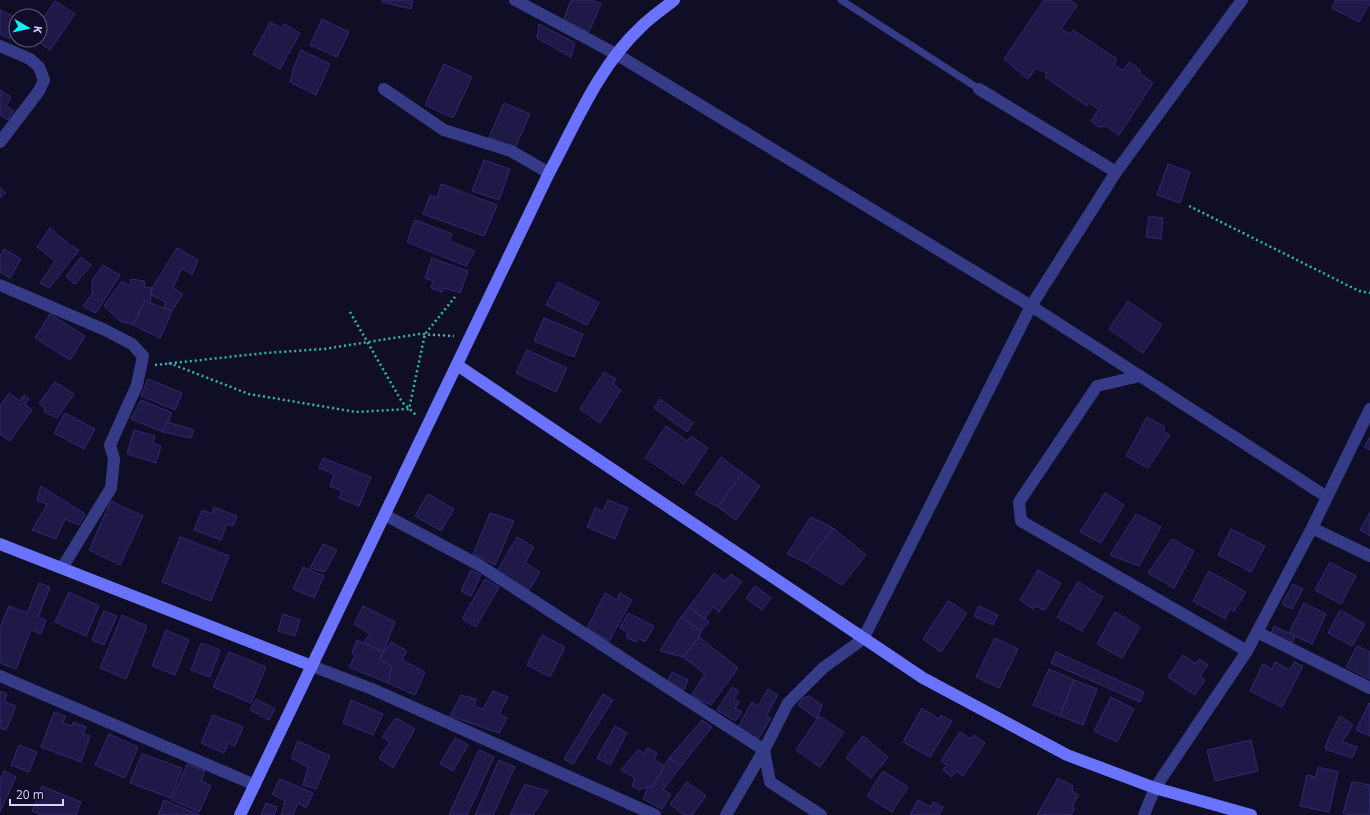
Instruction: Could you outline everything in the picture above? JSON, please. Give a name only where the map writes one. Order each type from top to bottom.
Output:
[{"type":"main road","points":[[240,815],[549,173],[592,93],[616,54],[641,27],[674,0]]},
{"type":"main road","points":[[457,365],[923,678],[1067,755],[1155,788],[1251,815]]},
{"type":"main road","points":[[0,544],[312,666]]},
{"type":"street","points":[[515,0],[616,54],[1031,306],[1327,497]]},
{"type":"street","points":[[726,815],[764,750],[788,703],[823,668],[863,639],[1031,306],[1116,172],[1242,0]]},
{"type":"street","points":[[0,46],[30,59],[39,66],[44,80],[39,91],[0,142]]},
{"type":"street","points":[[384,89],[444,130],[511,151],[549,173]]},
{"type":"street","points":[[979,89],[1116,172]]},
{"type":"street","points":[[0,285],[105,330],[132,344],[143,356],[137,385],[110,445],[114,459],[111,488],[62,568]]},
{"type":"street","points":[[1140,376],[1097,386],[1019,502],[1021,521],[1247,651]]},
{"type":"street","points":[[1144,815],[1155,788],[1247,651],[1258,632],[1312,528],[1370,408]]},
{"type":"street","points":[[385,515],[479,566],[764,750],[770,782],[822,815]]},
{"type":"street","points":[[1312,528],[1370,556]]},
{"type":"street","points":[[1258,632],[1370,688]]},
{"type":"street","points":[[312,666],[372,689],[655,815]]},
{"type":"street","points":[[0,676],[255,785]]},
{"type":"lane","points":[[841,0],[979,89]]},
{"type":"path","points":[[1190,206],[1359,291],[1370,293]]},
{"type":"path","points":[[409,409],[425,334],[455,297]]},
{"type":"path","points":[[350,312],[402,402],[428,425]]},
{"type":"path","points":[[141,366],[266,353],[324,349],[419,334],[470,338]]},
{"type":"path","points":[[169,363],[249,394],[356,412],[409,409]]},
{"type":"building","points":[[382,0],[413,0],[411,9],[382,2]]},
{"type":"building","points":[[571,0],[591,0],[601,4],[589,32],[563,21]]},
{"type":"building","points":[[1044,0],[1070,0],[1077,5],[1061,29],[1070,34],[1073,30],[1117,59],[1114,65],[1123,70],[1130,62],[1140,70],[1139,73],[1153,83],[1119,135],[1106,126],[1099,127],[1091,121],[1099,109],[1088,103],[1087,106],[1045,77],[1047,73],[1036,68],[1028,79],[1004,59]]},
{"type":"building","points":[[1336,0],[1370,0],[1370,3],[1359,22],[1332,8]]},
{"type":"building","points":[[55,1],[75,14],[50,50],[47,48],[48,11]]},
{"type":"building","points":[[0,10],[8,14],[8,38],[0,34]]},
{"type":"building","points":[[322,19],[349,32],[337,57],[310,45]]},
{"type":"building","points":[[270,22],[281,28],[284,24],[300,33],[280,69],[253,54]]},
{"type":"building","points":[[539,24],[575,43],[571,57],[537,38]]},
{"type":"building","points":[[301,50],[330,64],[316,95],[290,82]]},
{"type":"building","points":[[444,64],[472,77],[453,118],[425,105]]},
{"type":"building","points":[[0,90],[11,97],[6,106],[14,111],[8,120],[0,115]]},
{"type":"building","points":[[504,103],[530,114],[515,148],[489,137]]},
{"type":"building","points":[[484,160],[510,169],[499,200],[472,191]]},
{"type":"building","points":[[1168,164],[1190,172],[1180,203],[1157,195]]},
{"type":"building","points":[[441,184],[497,205],[484,236],[423,214],[430,195],[437,198]]},
{"type":"building","points":[[0,188],[6,193],[0,198]]},
{"type":"building","points":[[1149,216],[1163,218],[1161,239],[1146,237]]},
{"type":"building","points":[[415,220],[452,234],[449,241],[475,251],[466,266],[407,242]]},
{"type":"building","points":[[50,228],[70,245],[79,250],[49,288],[40,283],[55,261],[37,247]]},
{"type":"building","points":[[177,248],[198,260],[192,275],[182,268],[173,288],[183,294],[172,311],[164,308],[165,301],[151,295],[152,288]]},
{"type":"building","points":[[4,249],[21,259],[10,278],[0,272],[0,256]]},
{"type":"building","points":[[81,257],[91,265],[75,284],[66,277]]},
{"type":"building","points":[[432,258],[468,271],[460,293],[444,288],[442,292],[431,288],[433,281],[425,278]]},
{"type":"building","points":[[103,265],[120,275],[96,313],[83,306],[92,294],[92,280]]},
{"type":"building","points":[[131,279],[145,281],[144,287],[152,288],[150,303],[145,301],[133,325],[120,321],[104,306],[122,281],[130,286]]},
{"type":"building","points":[[558,282],[599,303],[587,325],[546,305]]},
{"type":"building","points":[[145,301],[172,311],[160,338],[133,325]]},
{"type":"building","points":[[1128,301],[1162,325],[1143,353],[1109,329]]},
{"type":"building","points":[[50,314],[85,336],[70,360],[35,338]]},
{"type":"building","points":[[544,318],[583,334],[574,357],[534,341]]},
{"type":"building","points":[[527,350],[567,368],[556,392],[516,373]]},
{"type":"building","points":[[604,372],[616,379],[613,384],[621,390],[600,423],[580,409]]},
{"type":"building","points":[[148,379],[182,393],[175,410],[141,396]]},
{"type":"building","points":[[55,382],[74,394],[57,418],[44,412],[45,408],[39,403]]},
{"type":"building","points":[[9,393],[20,401],[24,395],[29,399],[25,404],[32,410],[10,441],[0,434],[0,406]]},
{"type":"building","points":[[660,399],[693,423],[687,432],[654,408]]},
{"type":"building","points":[[141,400],[172,413],[163,432],[131,419]]},
{"type":"building","points":[[65,413],[95,429],[84,449],[54,433]]},
{"type":"building","points":[[1147,417],[1165,427],[1163,431],[1170,435],[1148,468],[1126,456]]},
{"type":"building","points":[[167,422],[194,430],[191,438],[163,432]]},
{"type":"building","points":[[666,426],[687,441],[691,436],[708,448],[684,484],[645,458]]},
{"type":"building","points":[[134,430],[155,436],[153,443],[161,446],[156,463],[127,454]]},
{"type":"building","points":[[1370,437],[1370,450],[1364,447]]},
{"type":"building","points":[[721,457],[742,473],[718,507],[695,494]]},
{"type":"building","points":[[323,458],[371,477],[359,506],[339,498],[342,491],[330,486],[334,474],[319,468]]},
{"type":"building","points":[[742,473],[760,486],[736,520],[718,507]]},
{"type":"building","points":[[41,486],[85,514],[79,525],[65,519],[56,539],[32,530],[47,505],[37,500]]},
{"type":"building","points":[[1105,493],[1124,505],[1101,543],[1080,532]]},
{"type":"building","points":[[428,494],[454,509],[441,531],[415,516]]},
{"type":"building","points":[[608,500],[628,508],[615,539],[587,527],[595,508],[603,511]]},
{"type":"building","points":[[111,501],[143,516],[120,565],[89,550]]},
{"type":"building","points":[[214,507],[237,516],[233,526],[227,524],[221,540],[194,530],[202,510],[212,514]]},
{"type":"building","points":[[1370,512],[1370,536],[1360,530]]},
{"type":"building","points":[[490,513],[514,521],[495,565],[473,554]]},
{"type":"building","points":[[1136,514],[1161,527],[1139,566],[1110,555]]},
{"type":"building","points":[[811,517],[833,528],[807,563],[787,554]]},
{"type":"building","points":[[833,528],[866,555],[842,585],[807,563]]},
{"type":"building","points":[[1231,529],[1265,546],[1251,572],[1218,555]]},
{"type":"building","points":[[180,537],[229,556],[211,601],[162,582]]},
{"type":"building","points":[[517,537],[534,547],[525,563],[540,572],[529,590],[497,571]]},
{"type":"building","points":[[1172,539],[1194,551],[1174,588],[1148,573]]},
{"type":"building","points":[[323,544],[337,550],[325,572],[310,568]]},
{"type":"building","points":[[1330,562],[1356,576],[1341,604],[1315,590]]},
{"type":"building","points":[[303,567],[324,576],[314,598],[293,589]]},
{"type":"building","points":[[471,570],[481,575],[471,596],[461,591]]},
{"type":"building","points":[[1038,570],[1061,583],[1045,610],[1035,606],[1033,609],[1020,600]]},
{"type":"building","points":[[1209,571],[1246,592],[1234,611],[1230,609],[1225,619],[1193,601]]},
{"type":"building","points":[[714,573],[725,581],[731,574],[742,582],[719,612],[713,607],[705,619],[689,607]]},
{"type":"building","points":[[485,579],[499,587],[476,627],[462,619]]},
{"type":"building","points":[[1078,582],[1103,597],[1082,631],[1057,617]]},
{"type":"building","points":[[39,583],[50,587],[38,617],[46,620],[41,634],[31,630],[16,669],[0,663],[0,627],[9,606],[27,613]]},
{"type":"building","points":[[1293,584],[1303,589],[1292,609],[1282,604]]},
{"type":"building","points":[[755,586],[771,598],[762,610],[746,598]]},
{"type":"building","points":[[69,592],[99,606],[86,636],[55,622]]},
{"type":"building","points":[[605,593],[617,600],[620,593],[632,600],[609,641],[587,628]]},
{"type":"building","points":[[948,601],[967,613],[941,652],[923,639]]},
{"type":"building","points":[[1304,603],[1326,614],[1312,644],[1289,633]]},
{"type":"building","points":[[363,606],[395,622],[383,652],[363,643],[370,634],[354,624]]},
{"type":"building","points":[[979,606],[998,615],[993,625],[974,616]]},
{"type":"building","points":[[689,607],[709,622],[701,631],[681,617]]},
{"type":"building","points":[[1340,610],[1365,624],[1352,646],[1328,633]]},
{"type":"building","points":[[104,611],[117,616],[104,645],[92,640]]},
{"type":"building","points":[[1115,612],[1140,627],[1122,658],[1097,644]]},
{"type":"building","points":[[628,613],[654,626],[645,642],[638,638],[636,642],[626,637],[628,632],[620,628]]},
{"type":"building","points":[[283,614],[300,620],[295,636],[278,631]]},
{"type":"building","points":[[122,615],[147,626],[126,679],[100,668]]},
{"type":"building","points":[[681,617],[701,631],[699,637],[683,657],[660,651]]},
{"type":"building","points":[[1274,626],[1295,636],[1292,643],[1271,634]]},
{"type":"building","points":[[166,630],[189,640],[175,675],[152,666]]},
{"type":"building","points":[[542,635],[565,647],[550,677],[527,665]]},
{"type":"building","points":[[699,637],[738,668],[711,705],[691,696],[705,674],[683,657]]},
{"type":"building","points":[[995,638],[1018,649],[999,688],[976,677]]},
{"type":"building","points":[[357,640],[383,652],[380,660],[392,666],[388,683],[349,667],[355,656],[352,652]]},
{"type":"building","points":[[391,642],[407,651],[402,660],[425,672],[415,695],[388,683],[392,666],[380,660],[383,652]]},
{"type":"building","points":[[201,643],[220,650],[210,677],[191,670]]},
{"type":"building","points":[[1357,646],[1370,652],[1370,679],[1346,667]]},
{"type":"building","points":[[229,652],[266,667],[251,703],[213,687]]},
{"type":"building","points":[[1056,652],[1144,692],[1140,702],[1051,663]]},
{"type":"building","points":[[1183,655],[1196,664],[1199,659],[1208,665],[1200,676],[1205,680],[1195,695],[1168,677]]},
{"type":"building","points":[[1275,662],[1290,670],[1294,662],[1303,666],[1282,707],[1250,691],[1263,664],[1272,669]]},
{"type":"building","points":[[1049,669],[1074,680],[1060,716],[1033,705]]},
{"type":"building","points":[[672,672],[688,680],[683,691],[667,682]]},
{"type":"building","points":[[1074,680],[1097,689],[1083,725],[1060,716]]},
{"type":"building","points":[[732,687],[739,691],[734,698],[739,702],[735,708],[742,712],[735,721],[717,710]]},
{"type":"building","points":[[768,689],[778,695],[766,716],[771,718],[758,739],[738,727],[752,702],[758,706]]},
{"type":"building","points":[[0,691],[7,694],[4,701],[16,706],[6,730],[0,728]]},
{"type":"building","points":[[493,691],[508,697],[499,714],[507,718],[499,733],[450,716],[461,695],[476,699],[474,706],[483,709]]},
{"type":"building","points":[[603,694],[613,700],[573,764],[564,759]]},
{"type":"building","points":[[809,696],[822,705],[817,719],[798,705],[803,698]]},
{"type":"building","points":[[1111,697],[1134,709],[1117,742],[1094,731]]},
{"type":"building","points":[[256,699],[275,709],[269,720],[250,710]]},
{"type":"building","points":[[351,700],[383,714],[373,735],[343,723]]},
{"type":"building","points":[[1369,703],[1370,704],[1370,736],[1356,730]]},
{"type":"building","points":[[922,708],[939,719],[941,715],[952,721],[930,757],[903,742]]},
{"type":"building","points":[[54,712],[65,716],[63,723],[72,726],[73,722],[86,727],[83,734],[90,736],[81,762],[41,747]]},
{"type":"building","points":[[213,715],[243,727],[235,746],[228,743],[224,753],[201,743]]},
{"type":"building","points":[[819,716],[844,732],[820,767],[796,750]]},
{"type":"building","points":[[1340,716],[1353,725],[1342,742],[1357,747],[1352,758],[1325,749],[1329,737]]},
{"type":"building","points":[[396,718],[415,729],[393,768],[379,758],[390,742],[382,737]]},
{"type":"building","points":[[702,720],[712,727],[681,766],[669,758]]},
{"type":"building","points":[[615,726],[627,733],[610,765],[597,758]]},
{"type":"building","points":[[960,732],[971,739],[974,735],[985,743],[963,776],[956,771],[952,777],[943,770],[947,765],[941,761]]},
{"type":"building","points":[[109,734],[138,747],[125,778],[95,765]]},
{"type":"building","points":[[863,736],[888,757],[871,778],[846,758]]},
{"type":"building","points":[[455,738],[468,745],[453,771],[440,764]]},
{"type":"building","points":[[1251,740],[1258,771],[1215,781],[1207,750]]},
{"type":"building","points":[[298,741],[330,756],[316,789],[303,785],[308,767],[291,758]]},
{"type":"building","points":[[19,745],[37,752],[29,772],[11,765]]},
{"type":"building","points":[[647,748],[657,753],[654,760],[665,766],[652,788],[648,786],[640,790],[632,786],[635,778],[621,770],[638,750],[644,753]]},
{"type":"building","points":[[479,750],[494,757],[467,815],[449,814]]},
{"type":"building","points":[[142,754],[182,768],[171,798],[130,783]]},
{"type":"building","points":[[669,758],[681,766],[663,790],[671,794],[662,809],[643,799],[648,786],[652,788]]},
{"type":"building","points":[[499,760],[515,767],[493,815],[475,815]]},
{"type":"building","points":[[187,764],[205,771],[201,781],[211,786],[199,812],[172,800]]},
{"type":"building","points":[[1318,767],[1338,772],[1329,812],[1300,806],[1307,775],[1316,777]]},
{"type":"building","points":[[4,771],[16,777],[0,812],[0,780]]},
{"type":"building","points":[[883,771],[908,787],[892,812],[867,796]]},
{"type":"building","points":[[1058,778],[1073,786],[1072,791],[1079,795],[1072,806],[1075,808],[1071,815],[1037,815]]},
{"type":"building","points":[[280,779],[313,793],[306,808],[298,803],[293,815],[281,815],[285,801],[272,794]]},
{"type":"building","points":[[687,782],[706,796],[692,815],[684,815],[670,804]]},
{"type":"building","points":[[1352,782],[1370,785],[1369,815],[1352,815],[1343,813]]},
{"type":"building","points":[[525,784],[548,791],[533,815],[510,815]]},
{"type":"building","points":[[42,786],[81,802],[76,815],[41,815],[32,811]]},
{"type":"building","points":[[164,800],[200,815],[158,815]]},
{"type":"building","points":[[918,800],[931,807],[933,802],[943,807],[939,815],[910,815]]},
{"type":"building","points":[[266,803],[277,807],[274,815],[261,815]]}]
